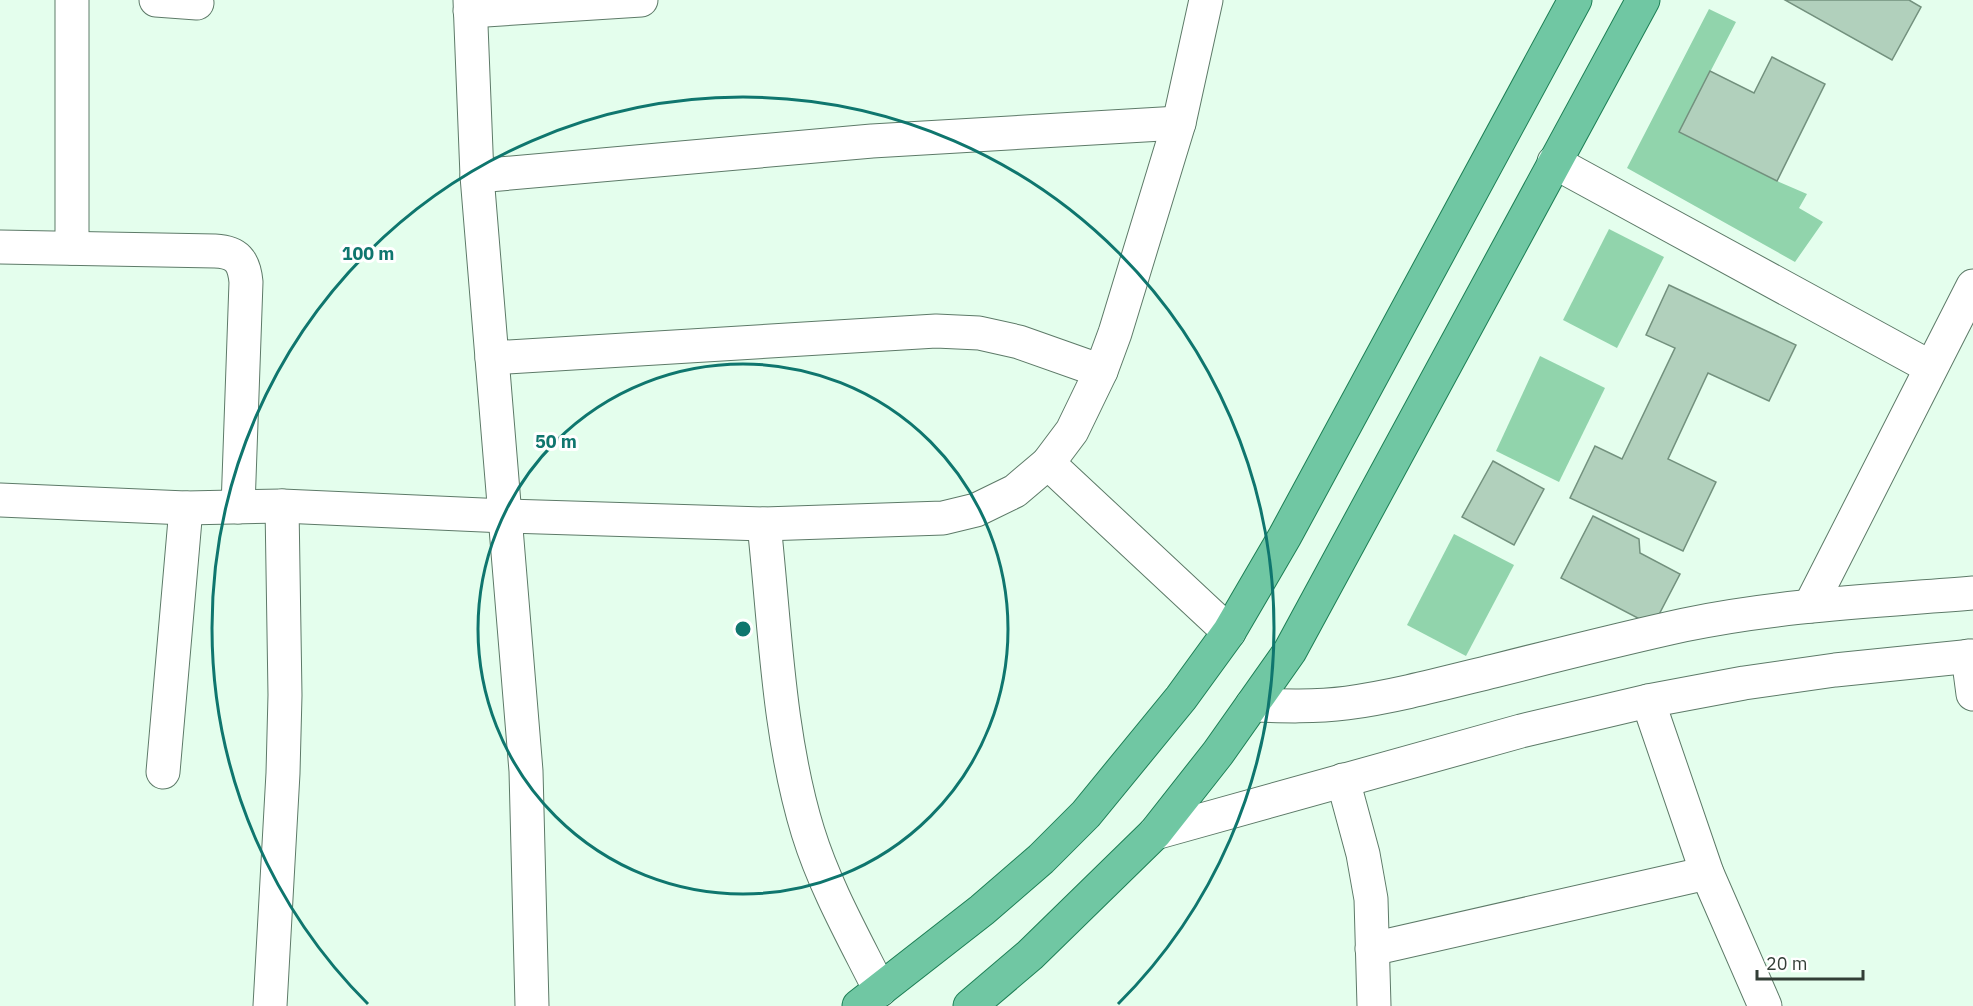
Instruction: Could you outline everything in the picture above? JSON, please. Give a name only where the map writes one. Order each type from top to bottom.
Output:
[{"type":"main road","points":[[869,998],[982,910],[1041,858],[1086,814],[1181,698],[1229,632],[1285,536],[1575,0]]},
{"type":"main road","points":[[970,1006],[1030,955],[1155,832],[1218,753],[1290,651],[1643,0]]},
{"type":"street","points":[[72,0],[72,248]]},
{"type":"street","points":[[156,0],[197,3]]},
{"type":"street","points":[[532,1006],[526,771],[477,176],[470,6],[641,0]]},
{"type":"street","points":[[0,500],[186,508],[282,506],[764,524],[942,518],[976,510],[1015,491],[1048,463],[1072,431],[1101,371],[1115,333],[1179,123],[1206,0]]},
{"type":"street","points":[[477,176],[872,141],[1179,123]]},
{"type":"street","points":[[1554,162],[1930,367]]},
{"type":"street","points":[[0,247],[226,252],[237,258],[245,268],[246,282],[238,507]]},
{"type":"street","points":[[1810,606],[1930,367],[1970,298]]},
{"type":"street","points":[[492,358],[936,331],[979,333],[1018,342],[1101,371]]},
{"type":"street","points":[[1048,463],[1229,632]]},
{"type":"street","points":[[270,1006],[285,695],[282,506]]},
{"type":"street","points":[[163,772],[186,508]]},
{"type":"street","points":[[764,524],[784,712],[795,784],[809,832],[869,998]]},
{"type":"street","points":[[1252,705],[1335,704],[1397,695],[1607,642],[1687,625],[1810,606],[1973,593]]},
{"type":"street","points":[[1155,832],[1521,731],[1648,701],[1744,683],[1835,670],[1970,656],[1973,694]]},
{"type":"street","points":[[1648,701],[1707,873],[1765,1006]]},
{"type":"street","points":[[1343,780],[1365,865],[1371,899],[1374,1006]]},
{"type":"street","points":[[1372,949],[1707,873]]},
{"type":"green space","points":[[1709,9],[1736,22],[1679,132],[1807,194],[1799,208],[1823,222],[1795,262],[1627,168]]},
{"type":"green space","points":[[1609,229],[1664,257],[1617,348],[1563,320]]},
{"type":"green space","points":[[1540,356],[1605,388],[1559,482],[1496,451]]},
{"type":"green space","points":[[1454,534],[1514,565],[1466,656],[1407,625]]},
{"type":"building","points":[[1785,0],[1909,0],[1921,7],[1892,60]]},
{"type":"building","points":[[1772,57],[1825,84],[1777,181],[1679,132],[1710,71],[1754,93]]},
{"type":"building","points":[[1669,285],[1796,345],[1769,401],[1708,373],[1668,459],[1716,482],[1683,551],[1570,498],[1595,446],[1622,459],[1675,348],[1646,335]]},
{"type":"building","points":[[1493,461],[1544,489],[1514,545],[1462,517]]},
{"type":"building","points":[[1593,516],[1639,539],[1640,553],[1680,574],[1653,626],[1561,578]]}]
